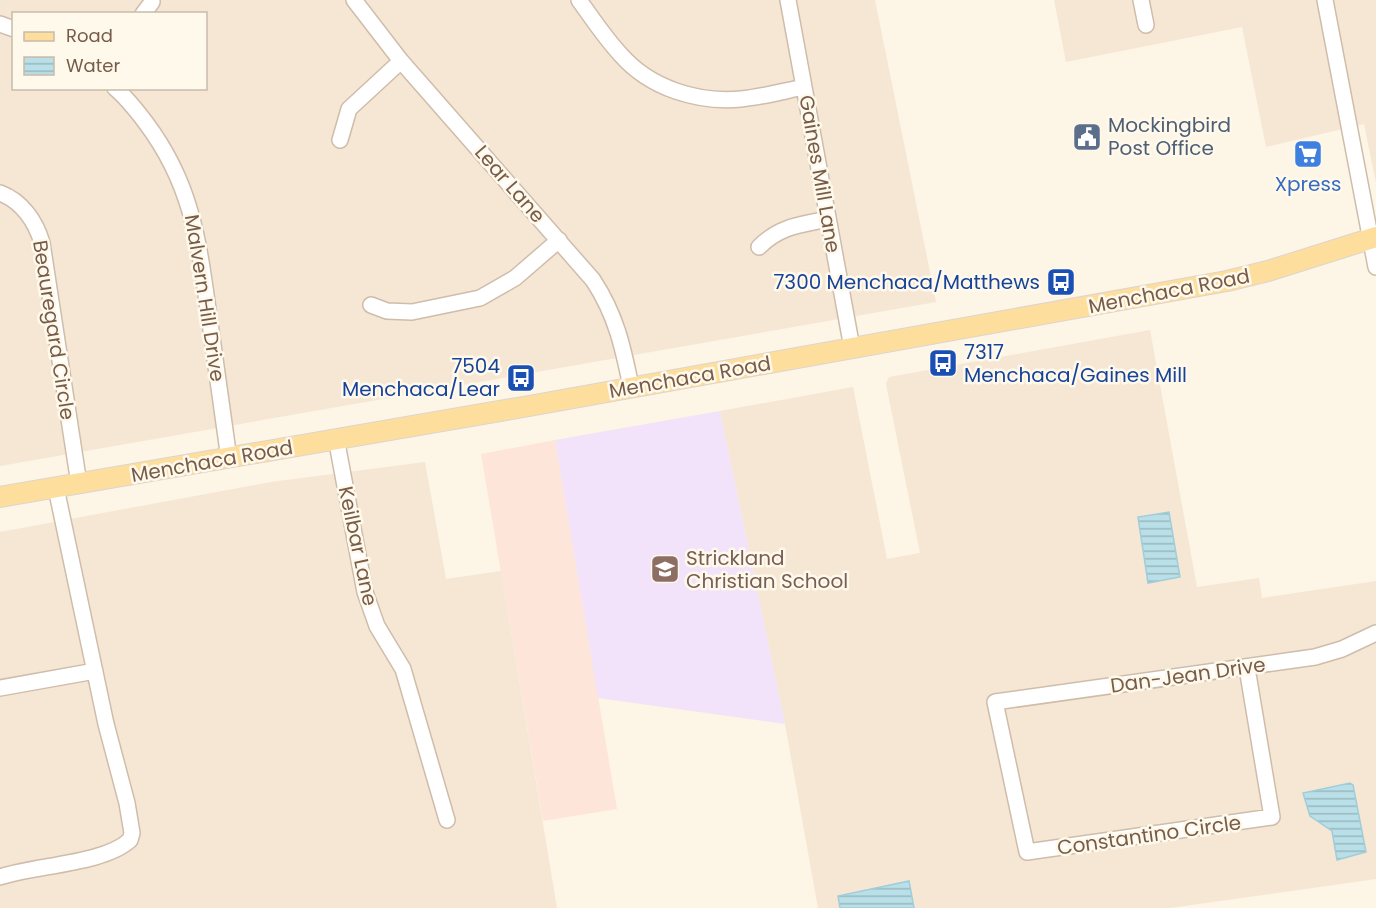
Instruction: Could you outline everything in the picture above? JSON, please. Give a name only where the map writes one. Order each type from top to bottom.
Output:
[{"type":"main road","name":"Menchaca Road","points":[[0,497],[229,459],[336,438],[1227,281],[1268,271],[1373,238]]},
{"type":"street","name":"Lear Lane","points":[[354,0],[401,61],[593,280],[608,304],[620,336],[631,387]]},
{"type":"street","points":[[579,0],[621,56],[645,75],[670,88],[686,94],[720,100],[743,99],[804,87]]},
{"type":"street","name":"Gaines Mill Lane","points":[[789,0],[852,348]]},
{"type":"street","points":[[1141,0],[1146,25]]},
{"type":"street","points":[[1325,0],[1373,238],[1376,267]]},
{"type":"street","points":[[340,140],[349,109],[401,61]]},
{"type":"street","name":"Malvern Hill Drive","points":[[118,90],[153,132],[178,175],[186,195],[198,239],[229,459]]},
{"type":"street","name":"Beauregard Circle","points":[[0,193],[24,209],[38,230],[42,243],[79,484]]},
{"type":"street","points":[[759,246],[784,228],[828,219]]},
{"type":"street","points":[[371,305],[387,311],[412,312],[480,298],[510,281],[559,240]]},
{"type":"street","name":"Keilbar Lane","points":[[336,438],[365,592],[376,626],[403,669],[447,820]]},
{"type":"street","points":[[0,877],[19,870],[116,851],[130,840],[132,833],[127,803],[106,724],[56,488]]},
{"type":"street","name":"Dan-Jean Drive","points":[[995,702],[1247,668],[1330,654],[1376,633]]},
{"type":"street","name":"Constantino Circle","points":[[995,702],[1027,852],[1272,817],[1247,668]]},
{"type":"street","points":[[0,688],[95,671]]},
{"type":"shaded area","points":[[0,0],[875,0],[936,302],[0,466]]},
{"type":"shaded area","points":[[1054,0],[1376,0],[1376,183],[1364,124],[1266,147],[1242,27],[1066,62]]},
{"type":"shaded area","points":[[1150,330],[1197,587],[1259,578],[1262,598],[1376,581],[1376,879],[1170,908],[818,908],[785,724],[720,411],[853,387],[887,559],[920,553],[886,384],[889,377]]},
{"type":"shaded area","name":"Strickland Christian School","points":[[720,411],[785,724],[598,698],[555,440]]},
{"type":"shaded area","points":[[555,440],[617,809],[543,821],[481,454]]},
{"type":"shaded area","points":[[425,462],[446,579],[501,571],[557,908],[0,908],[0,532],[271,482]]},
{"type":"water","points":[[1169,512],[1180,577],[1148,583],[1138,517]]},
{"type":"water","points":[[1350,783],[1353,785],[1366,852],[1337,860],[1332,831],[1310,816],[1303,793]]},
{"type":"water","points":[[909,881],[914,908],[840,908],[838,896]]},
{"type":"place","name":"Mockingbird Post Office","points":[[1087,137]]},
{"type":"place","name":"Xpress","points":[[1308,154]]},
{"type":"place","name":"7300 Menchaca/Matthews","points":[[1061,282]]},
{"type":"place","name":"7317 Menchaca/Gaines Mill","points":[[943,363]]},
{"type":"place","name":"7504 Menchaca/Lear","points":[[521,378]]},
{"type":"place","name":"Strickland Christian School","points":[[665,569]]}]
